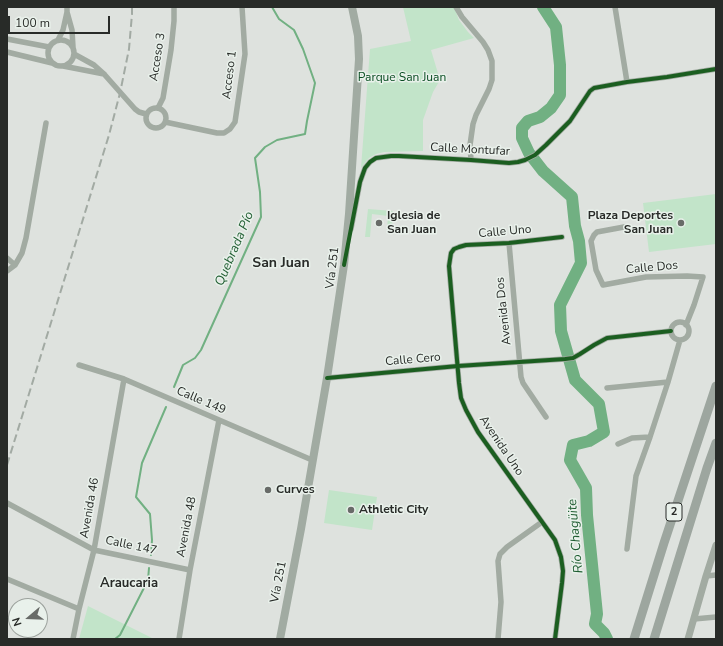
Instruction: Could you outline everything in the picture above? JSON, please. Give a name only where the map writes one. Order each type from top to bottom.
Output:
[{"type":"highway","name":"2","points":[[634,639],[716,386]]},
{"type":"highway","name":"2","points":[[654,639],[716,443]]},
{"type":"highway","points":[[707,468],[716,453]]},
{"type":"main road","name":"Vía 251","points":[[280,639],[299,542],[327,378],[344,265],[349,214],[359,59],[358,36],[352,7]]},
{"type":"street","name":"Acceso 3","points":[[158,108],[163,98],[171,50],[174,7]]},
{"type":"street","name":"Acceso 1","points":[[165,122],[217,133],[224,133],[230,129],[234,122],[245,54],[242,7]]},
{"type":"street","points":[[456,7],[462,18],[483,42],[492,61],[492,80],[476,115],[472,129],[470,145],[471,160]]},
{"type":"street","points":[[615,7],[627,82]]},
{"type":"street","points":[[58,40],[67,9]]},
{"type":"street","points":[[63,66],[69,64],[74,51],[72,30],[67,9]]},
{"type":"street","points":[[7,39],[49,47]]},
{"type":"street","points":[[52,63],[48,58],[47,52],[53,42],[64,40],[70,43],[74,51],[104,74],[134,109],[146,114]]},
{"type":"street","points":[[7,52],[52,63],[57,66],[104,74]]},
{"type":"street","name":"Calle Montufar","points":[[344,265],[360,182],[365,168],[376,158],[391,156],[509,163],[518,162],[535,155],[546,145],[570,121],[590,91],[598,87],[716,69]]},
{"type":"street","points":[[158,108],[162,110],[166,118],[162,126],[154,128],[147,123],[146,114],[149,110],[158,108]]},
{"type":"street","points":[[7,271],[15,265],[22,253],[26,238],[46,123]]},
{"type":"street","name":"Calle Dos","points":[[624,227],[597,232],[591,241],[596,270],[603,285],[646,277],[704,277],[686,325]]},
{"type":"street","name":"Calle Uno","points":[[450,253],[454,249],[466,245],[509,243],[562,237]]},
{"type":"street","name":"Avenida Dos","points":[[509,243],[520,372],[523,383],[546,417]]},
{"type":"street","name":"Avenida Uno","points":[[450,253],[449,266],[461,398],[478,432],[555,540],[561,557],[563,571],[555,639]]},
{"type":"street","points":[[7,258],[15,265]]},
{"type":"street","points":[[676,323],[686,325],[689,331],[686,338],[680,340],[672,336],[672,326],[676,323]]},
{"type":"street","name":"Calle Cero","points":[[327,378],[458,366],[565,359],[572,358],[580,354],[594,344],[607,338],[671,331]]},
{"type":"street","points":[[627,548],[636,476],[668,382],[680,340]]},
{"type":"street","name":"Calle 149","points":[[80,365],[124,380],[312,460]]},
{"type":"street","name":"Avenida 46","points":[[73,639],[94,550],[124,380]]},
{"type":"street","points":[[607,388],[668,382]]},
{"type":"street","name":"Avenida 48","points":[[179,639],[190,570],[219,420]]},
{"type":"street","points":[[618,444],[632,438],[650,437]]},
{"type":"street","name":"Calle 147","points":[[7,503],[94,550],[190,570]]},
{"type":"street","points":[[498,639],[501,602],[498,561],[500,554],[507,547],[542,522]]},
{"type":"street","points":[[688,639],[716,545]]},
{"type":"street","points":[[706,576],[716,575]]},
{"type":"street","points":[[7,579],[79,609]]},
{"type":"street","points":[[694,619],[716,617]]},
{"type":"green space","name":"Parque San Juan","points":[[403,7],[454,7],[459,20],[474,38],[431,50],[440,80],[433,92],[423,120],[423,151],[384,152],[376,154],[369,158],[361,168],[370,49],[411,41]]},
{"type":"green space","name":"Plaza Deportes San Juan","points":[[716,194],[716,244],[649,252],[643,203]]},
{"type":"green space","points":[[368,209],[393,211],[392,230],[387,230],[388,216],[372,214],[370,237],[365,237]]},
{"type":"green space","name":"Athletic City","points":[[329,490],[377,497],[372,530],[324,523]]},
{"type":"green space","points":[[88,606],[154,639],[79,639]]},
{"type":"waterway","name":"Quebrada Pío","points":[[174,387],[183,365],[195,358],[201,350],[261,217],[260,192],[255,158],[265,147],[277,140],[305,134],[315,83],[303,49],[294,30],[279,19],[272,7]]},
{"type":"waterway","name":"Río Chagüite","points":[[543,7],[556,27],[560,65],[560,95],[551,108],[540,117],[528,121],[522,128],[522,138],[529,153],[543,171],[572,197],[581,263],[560,305],[561,331],[575,380],[599,404],[604,432],[589,441],[573,445],[570,460],[586,488],[587,515],[597,614],[595,624],[604,633],[607,639]]},
{"type":"waterway","name":"Quebrada Pío","points":[[151,555],[152,540],[150,514],[136,497],[142,463],[166,407]]},
{"type":"waterway","name":"Quebrada Pío","points":[[115,639],[120,635],[148,580],[149,568]]},
{"type":"railway","points":[[7,465],[109,135],[120,93],[129,49],[132,7]]},
{"type":"cycle path","points":[[344,265],[360,182],[365,168],[376,158],[399,156],[509,163],[518,162],[535,155],[546,145],[570,121],[590,91],[594,88],[716,69]]},
{"type":"cycle path","points":[[555,639],[563,571],[561,557],[555,540],[478,432],[461,398],[449,266],[451,253],[454,249],[466,245],[509,243],[562,237]]},
{"type":"cycle path","points":[[327,378],[458,366],[573,358],[607,338],[671,331]]},
{"type":"place","name":"Iglesia de San Juan","points":[[379,223]]},
{"type":"place","name":"Plaza Deportes San Juan","points":[[681,223]]},
{"type":"place","name":"Curves","points":[[268,490]]},
{"type":"place","name":"Athletic City","points":[[351,510]]},
{"type":"district","name":"San Juan","points":[[281,264]]},
{"type":"district","name":"Araucaria","points":[[129,584]]}]
